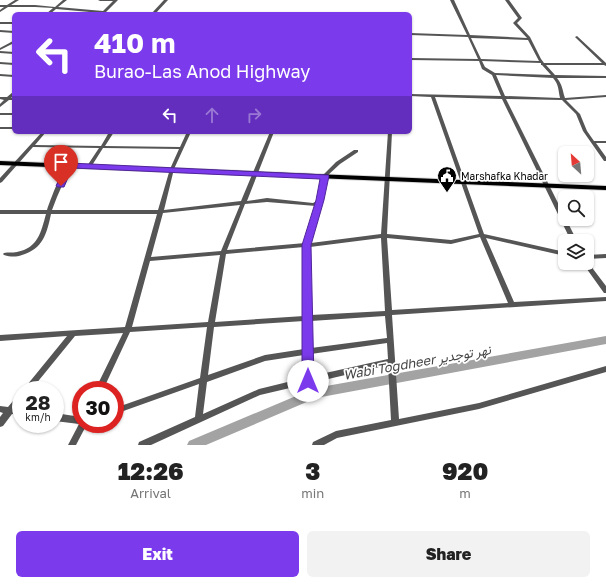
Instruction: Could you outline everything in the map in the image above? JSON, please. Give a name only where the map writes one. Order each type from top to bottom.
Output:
[{"type":"highway","points":[[0,163],[606,188]]},
{"type":"street","points":[[0,11],[17,0]]},
{"type":"street","points":[[51,12],[65,0]]},
{"type":"street","points":[[100,0],[116,0],[104,12]]},
{"type":"street","points":[[155,12],[166,0]]},
{"type":"street","points":[[452,0],[483,68],[494,74],[606,77]]},
{"type":"street","points":[[507,0],[520,18],[515,23],[529,39],[542,63],[561,87],[563,99],[578,114],[585,131],[606,160]]},
{"type":"street","points":[[0,6],[91,12]]},
{"type":"street","points":[[0,23],[12,23]]},
{"type":"street","points":[[0,31],[12,32]]},
{"type":"street","points":[[412,34],[529,39]]},
{"type":"street","points":[[577,37],[606,64]]},
{"type":"street","points":[[0,51],[12,43]]},
{"type":"street","points":[[0,51],[12,53]]},
{"type":"street","points":[[412,59],[442,60],[456,58],[542,63],[606,64]]},
{"type":"street","points":[[0,63],[12,64]]},
{"type":"street","points":[[494,74],[503,97],[571,234]]},
{"type":"street","points":[[0,75],[12,76]]},
{"type":"street","points":[[0,106],[12,95]]},
{"type":"street","points":[[412,95],[563,99],[606,96]]},
{"type":"street","points":[[433,96],[482,235],[512,305]]},
{"type":"street","points":[[0,98],[12,98]]},
{"type":"street","points":[[0,114],[12,114]]},
{"type":"street","points":[[0,128],[12,128]]},
{"type":"street","points":[[0,181],[14,163],[42,134]]},
{"type":"street","points":[[89,166],[111,134]]},
{"type":"street","points":[[103,381],[128,330],[172,170],[188,134]]},
{"type":"street","points":[[198,420],[223,252],[271,134]]},
{"type":"street","points":[[390,134],[384,236],[395,423]]},
{"type":"street","points":[[594,142],[606,142]]},
{"type":"street","points":[[31,146],[181,148]]},
{"type":"street","points":[[308,381],[306,245],[320,200],[325,176],[338,163],[356,151]]},
{"type":"street","points":[[6,254],[20,254],[36,246],[44,232],[48,212],[69,166]]},
{"type":"street","points":[[0,212],[160,212],[267,200],[310,205],[316,204],[320,200]]},
{"type":"street","points":[[148,259],[306,245],[384,236],[451,242],[482,235],[558,252]]},
{"type":"street","points":[[594,257],[606,256]]},
{"type":"street","points":[[591,270],[606,290]]},
{"type":"street","points":[[0,338],[606,299]]},
{"type":"street","points":[[34,381],[72,334]]},
{"type":"street","points":[[124,408],[266,358],[390,340]]},
{"type":"street","points":[[142,445],[258,392],[391,362]]},
{"type":"street","points":[[316,445],[336,435],[479,406],[606,369]]},
{"type":"street","points":[[0,423],[12,408]]},
{"type":"street","points":[[0,409],[10,410]]},
{"type":"street","points":[[72,445],[78,433]]},
{"type":"waterway","name":"Wabi Togdheer نهر توجدير","points":[[193,445],[315,393],[606,340]]},
{"type":"place","name":"Marshafka Khadar","points":[[447,193]]},
{"type":"route","points":[[61,186],[64,175],[69,166],[325,176],[320,200],[306,245],[308,381]]}]
